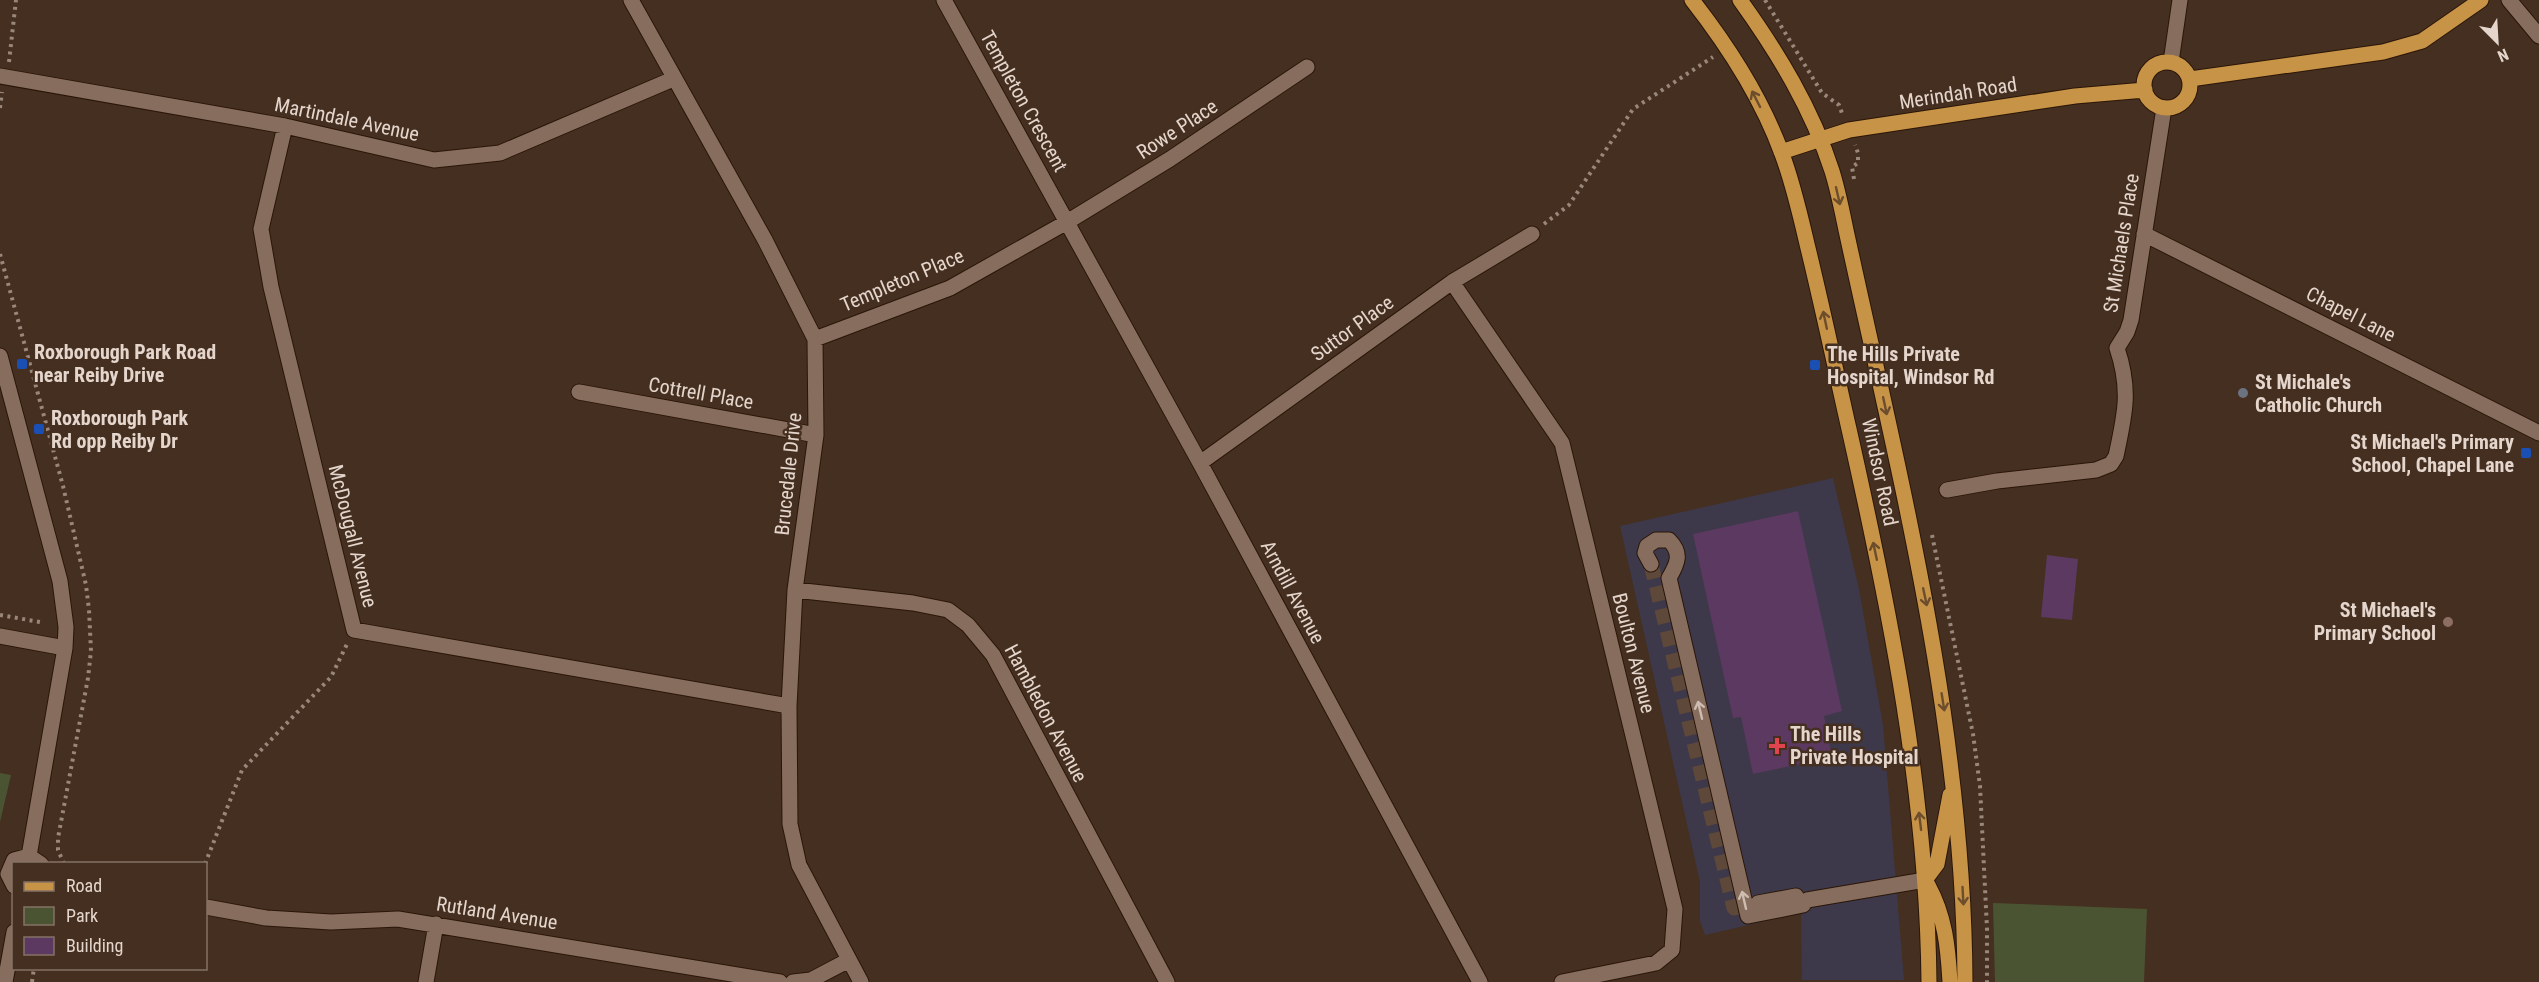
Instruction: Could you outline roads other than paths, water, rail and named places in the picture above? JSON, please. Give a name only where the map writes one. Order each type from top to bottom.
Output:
[{"type":"main road","name":"Windsor Road","points":[[1692,0],[1727,49],[1757,99],[1781,152],[1793,186],[1816,280],[1891,629],[1911,746],[1925,880],[1929,982]]},
{"type":"main road","name":"Windsor Road","points":[[1740,0],[1796,87],[1833,173],[1928,607],[1947,727],[1953,783],[1962,875],[1965,982]]},
{"type":"main road","points":[[2190,79],[2383,52],[2422,41],[2481,0]]},
{"type":"main road","points":[[2171,62],[2180,65],[2190,79],[2190,89],[2181,104],[2164,108],[2155,105],[2145,90],[2145,81],[2154,66],[2171,62]]},
{"type":"main road","name":"Merindah Road","points":[[1781,152],[1849,130],[2075,96],[2145,90]]},
{"type":"main road","points":[[1950,982],[1944,927],[1935,899],[1925,880],[1937,864],[1953,783]]},
{"type":"street","name":"Brucedale Drive","points":[[631,0],[673,79],[765,240],[815,339],[816,435],[795,590],[789,706],[790,824],[800,865],[861,982]]},
{"type":"street","name":"Templeton Crescent","points":[[944,0],[1067,222]]},
{"type":"street","points":[[2171,62],[2180,0]]},
{"type":"street","points":[[2509,0],[2539,36]]},
{"type":"street","name":"Rowe Place","points":[[1067,222],[1170,159],[1307,67]]},
{"type":"street","name":"Martindale Avenue","points":[[0,76],[285,126],[434,160],[500,153],[673,79]]},
{"type":"street","name":"St Michaels Place","points":[[1947,490],[1997,481],[2096,470],[2111,464],[2116,456],[2127,390],[2125,372],[2117,348],[2131,320],[2164,108]]},
{"type":"street","name":"McDougall Avenue","points":[[285,126],[261,229],[271,287],[354,630],[789,706]]},
{"type":"street","name":"Templeton Place","points":[[815,339],[950,288],[1067,222]]},
{"type":"street","name":"Arndill Avenue","points":[[1067,222],[1480,982]]},
{"type":"street","name":"Suttor Place","points":[[1200,463],[1452,282],[1532,234]]},
{"type":"street","name":"Chapel Lane","points":[[2144,234],[2539,433]]},
{"type":"street","name":"Boulton Avenue","points":[[1452,282],[1562,443],[1675,909],[1672,950],[1656,963],[1562,982]]},
{"type":"street","points":[[0,356],[60,581],[66,627],[35,860],[17,858],[12,862]]},
{"type":"street","name":"Cottrell Place","points":[[579,392],[816,435]]},
{"type":"street","points":[[1651,564],[1645,553],[1647,546],[1656,540],[1669,540],[1676,547],[1677,564],[1669,578],[1748,916],[1803,905],[1807,900]]},
{"type":"street","name":"Hambledon Avenue","points":[[795,590],[913,603],[948,610],[968,625],[993,655],[1167,982]]},
{"type":"street","points":[[0,636],[65,648]]},
{"type":"street","points":[[12,862],[8,874],[12,882]]},
{"type":"street","points":[[1758,903],[1798,895],[1807,900],[1925,880]]},
{"type":"street","name":"Rutland Avenue","points":[[207,907],[266,918],[331,922],[398,919],[780,982]]},
{"type":"street","points":[[426,982],[436,924]]},
{"type":"street","points":[[5,982],[12,943]]},
{"type":"street","points":[[793,982],[811,980],[849,960]]},
{"type":"tunnel","points":[[1651,564],[1734,908],[1758,903]]},
{"type":"place","name":"Roxborough Park Road near Reiby Drive","points":[[22,364]]},
{"type":"place","name":"The Hills Private Hospital, Windsor Rd","points":[[1815,365]]},
{"type":"place","name":"St Michale's Catholic Church","points":[[2243,393]]},
{"type":"place","name":"Roxborough Park Rd opp Reiby Dr","points":[[39,429]]},
{"type":"place","name":"St Michael's Primary School, Chapel Lane","points":[[2526,453]]},
{"type":"place","name":"St Michael's Primary School","points":[[2448,622]]},
{"type":"place","name":"The Hills Private Hospital","points":[[1777,746]]}]
